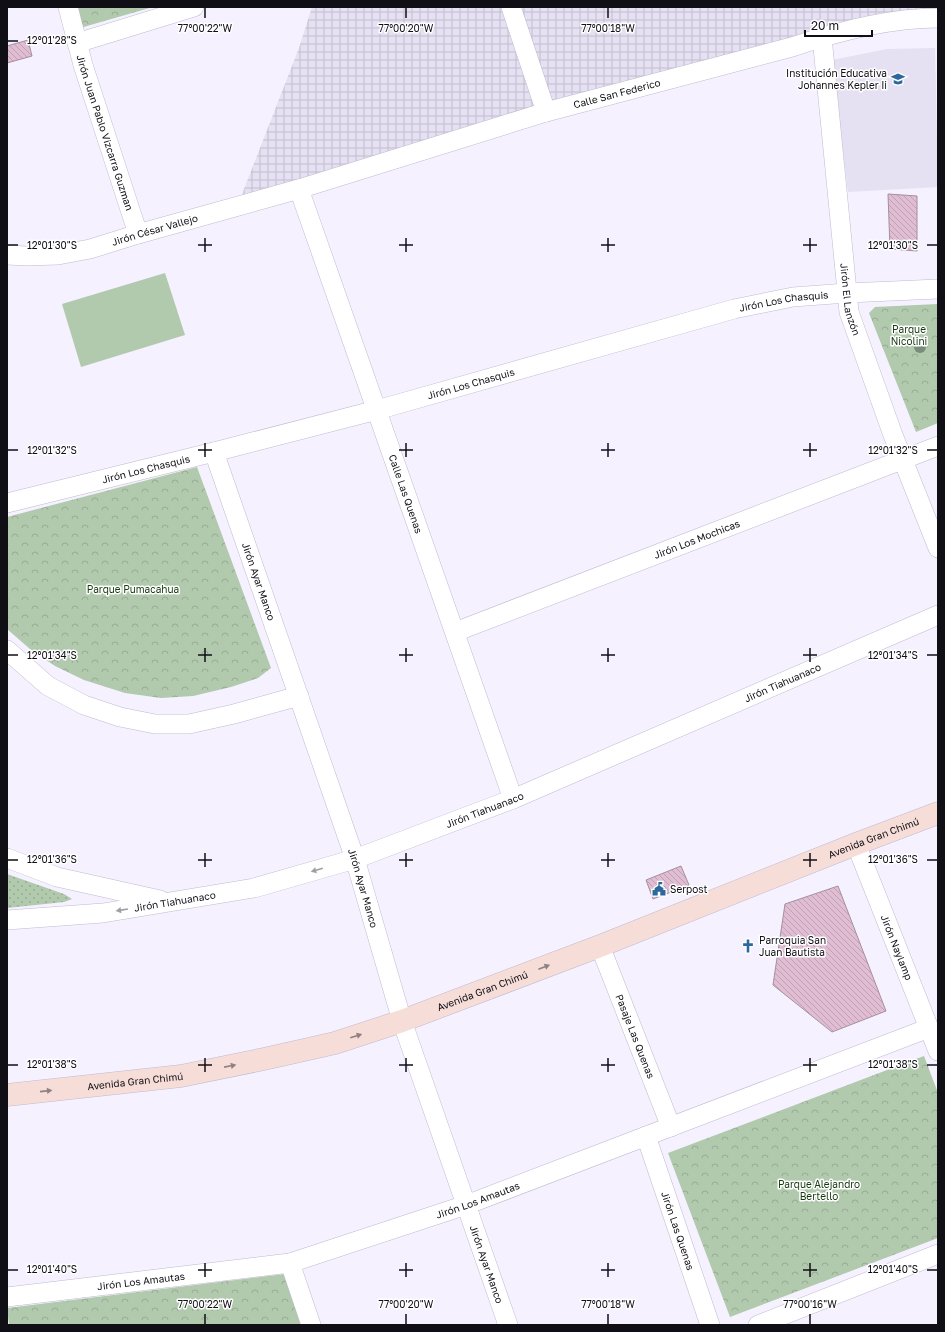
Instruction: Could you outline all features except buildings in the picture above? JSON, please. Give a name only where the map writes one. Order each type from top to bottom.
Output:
[{"type":"street","name":"Jirón Juan Pablo Vizcarra Guzman","points":[[68,7],[83,65],[138,234]]},
{"type":"street","points":[[77,43],[194,7]]},
{"type":"street","points":[[511,7],[546,112]]},
{"type":"street","name":"Calle San Federico","points":[[299,189],[546,112],[792,47],[822,37],[872,25],[924,18],[938,18]]},
{"type":"street","name":"Jirón El Lanzón","points":[[822,37],[849,312],[902,460],[938,548]]},
{"type":"street","name":"Jirón César Vallejo","points":[[7,255],[58,255],[90,249],[299,189]]},
{"type":"street","name":"Calle Las Quenas","points":[[299,189],[513,799]]},
{"type":"street","name":"Jirón Los Chasquis","points":[[7,503],[377,410],[734,309],[793,297],[938,289]]},
{"type":"street","name":"Jirón Los Mochicas","points":[[455,632],[938,446]]},
{"type":"street","name":"Jirón Ayar Manco","points":[[214,452],[355,859],[402,1021],[508,1325]]},
{"type":"street","name":"Jirón Tiahuanaco","points":[[7,920],[102,913],[254,888],[355,859],[513,799],[938,615]]},
{"type":"street","points":[[7,650],[48,686],[84,705],[120,717],[155,724],[189,724],[234,714],[299,696]]},
{"type":"street","name":"Avenida Gran Chimú","points":[[7,1095],[181,1076],[264,1059],[335,1042],[402,1021],[600,946],[938,813]]},
{"type":"street","name":"Jirón Naylamp","points":[[856,844],[938,1051]]},
{"type":"street","points":[[7,858],[57,877],[171,902]]},
{"type":"street","name":"Pasaje Las Quenas","points":[[600,946],[671,1127]]},
{"type":"street","name":"Jirón Los Amautas","points":[[7,1297],[290,1263],[466,1205],[929,1028]]},
{"type":"street","name":"Jirón Las Quenas","points":[[646,1136],[710,1325]]},
{"type":"street","points":[[758,1325],[938,1254]]},
{"type":"street","points":[[290,1263],[312,1325]]},
{"type":"shaded area","points":[[312,7],[938,7],[938,28],[870,29],[239,202],[299,48]]},
{"type":"shaded area","points":[[935,48],[938,187],[848,192],[832,60],[887,49]]},
{"type":"green space","points":[[74,7],[153,7],[80,28]]},
{"type":"green space","points":[[165,273],[185,335],[81,367],[62,304]]},
{"type":"green space","name":"Parque Nicolini","points":[[938,304],[938,423],[916,432],[869,313],[875,307]]},
{"type":"green space","name":"Parque Pumacahua","points":[[197,467],[271,668],[258,678],[231,687],[193,696],[161,698],[125,693],[84,680],[55,666],[30,649],[7,629],[7,517]]},
{"type":"green space","points":[[7,874],[64,894],[72,899],[64,902],[7,908]]},
{"type":"green space","name":"Parque Alejandro Bertello","points":[[924,1056],[938,1093],[938,1238],[730,1317],[668,1153]]},
{"type":"green space","points":[[285,1274],[302,1325],[9,1325],[7,1308]]},
{"type":"place","name":"Institución Educativa Johannes Kepler Ii","points":[[898,79]]},
{"type":"place","name":"Serpost","points":[[659,889]]},
{"type":"place","name":"Parroquia San Juan Bautista","points":[[748,946]]}]
